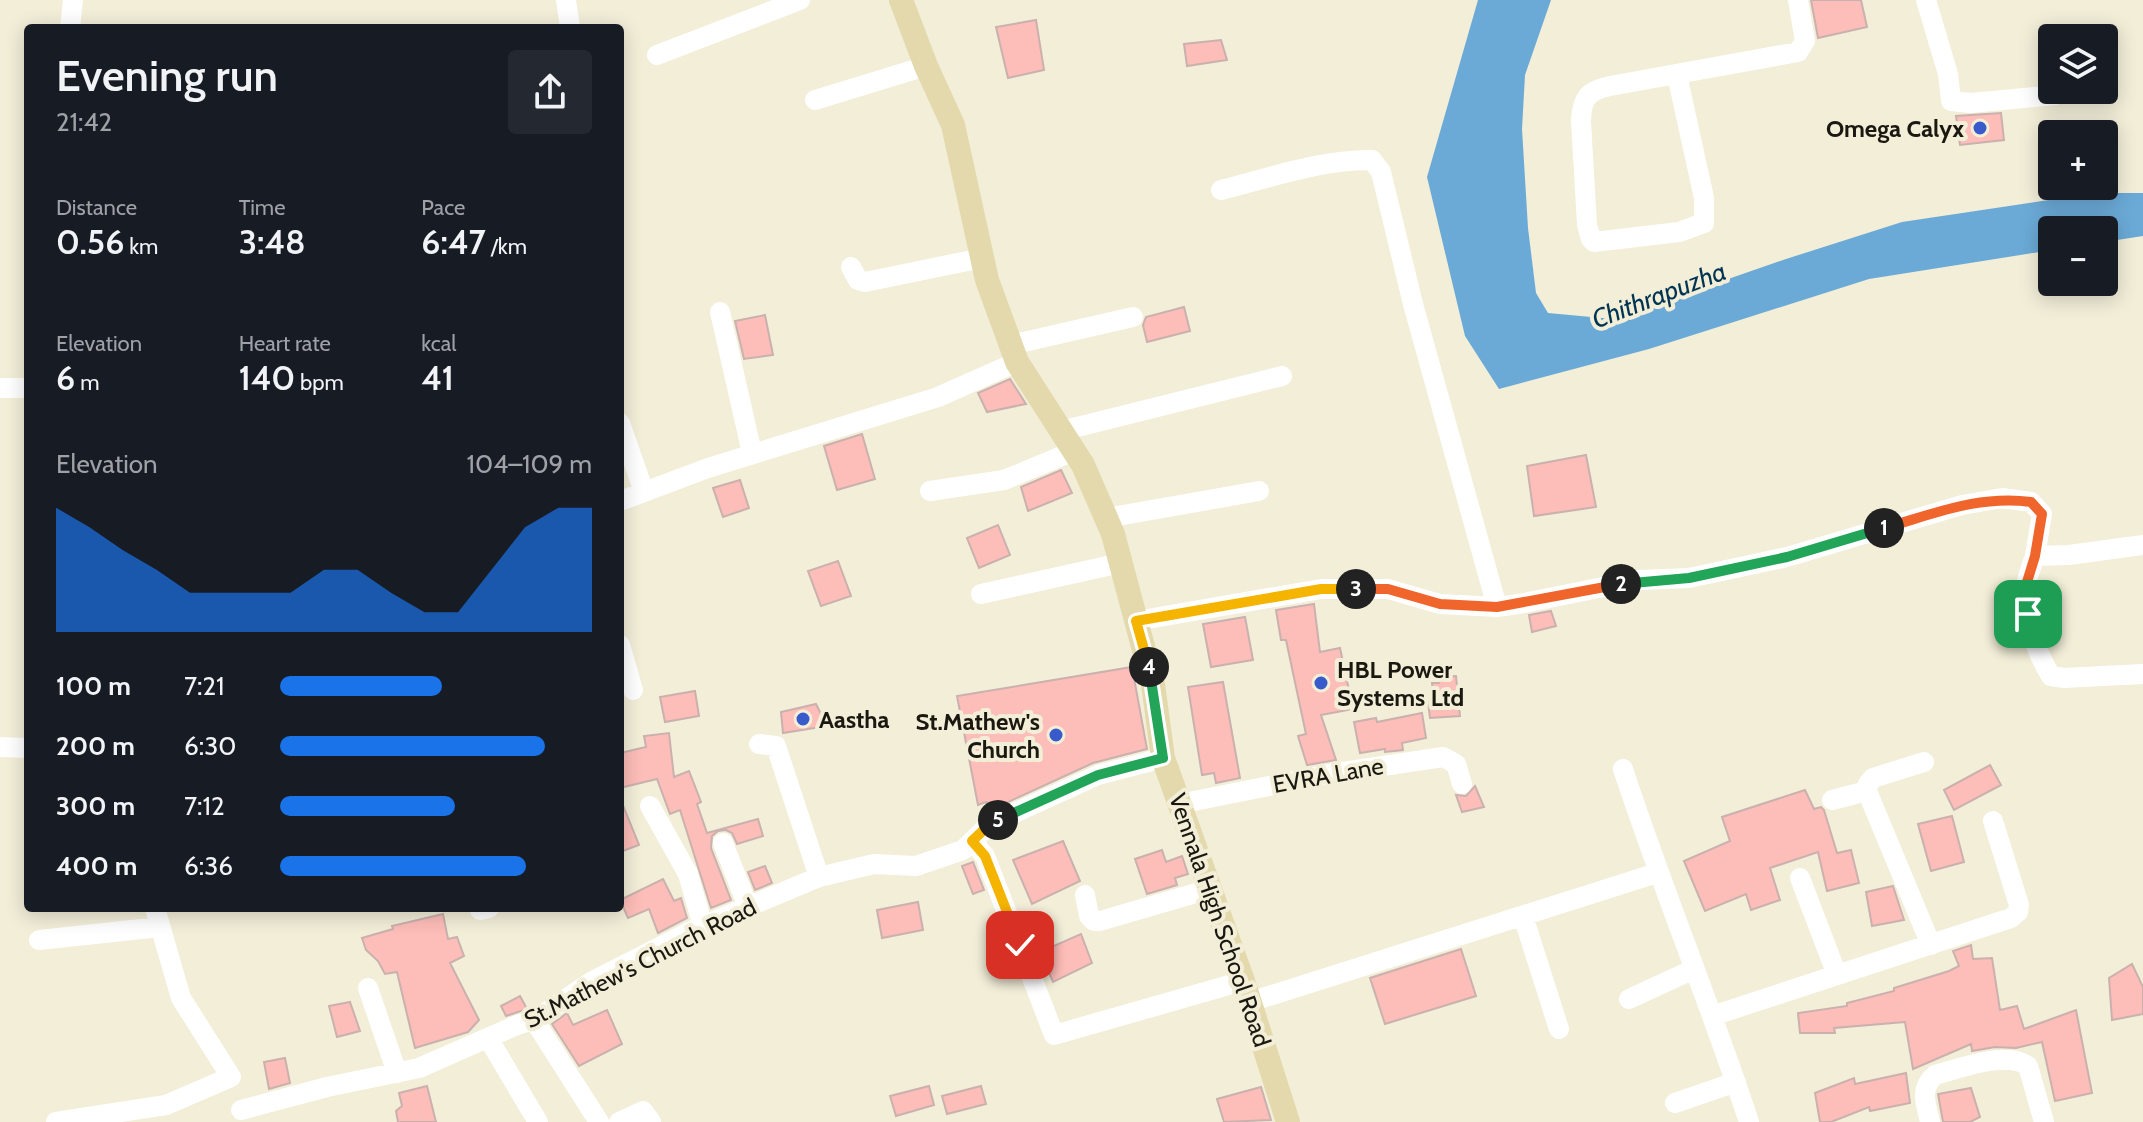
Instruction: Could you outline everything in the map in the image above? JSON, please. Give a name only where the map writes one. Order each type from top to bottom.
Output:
[{"type":"main road","name":"Vennala High School Road","points":[[901,0],[953,125],[987,280],[1014,353],[1068,441],[1106,518],[1153,684],[1163,758],[1246,992],[1288,1122]]},
{"type":"street","points":[[70,24],[73,0]]},
{"type":"street","points":[[566,0],[569,24]]},
{"type":"street","points":[[657,55],[800,0]]},
{"type":"street","points":[[1677,75],[1704,198],[1704,223],[1679,232],[1594,242],[1587,225],[1581,121],[1584,100],[1592,90],[1798,52],[1805,41],[1798,0]]},
{"type":"street","points":[[1926,0],[1945,62],[1951,101],[1982,102],[2038,97]]},
{"type":"street","points":[[815,100],[926,66]]},
{"type":"street","points":[[1221,190],[1359,159],[1372,160],[1381,172],[1413,304],[1497,607]]},
{"type":"street","points":[[851,267],[858,280],[865,282],[982,258]]},
{"type":"street","points":[[720,312],[752,453]]},
{"type":"street","points":[[624,500],[752,453],[938,397],[1014,353],[1133,317]]},
{"type":"street","points":[[930,491],[1004,480],[1068,441],[1282,376]]},
{"type":"street","points":[[0,388],[24,388]]},
{"type":"street","points":[[624,434],[644,492]]},
{"type":"street","points":[[1106,518],[1259,491]]},
{"type":"street","points":[[1136,621],[1321,589],[1388,589],[1440,604],[1497,607],[1638,580],[1689,578],[1787,557],[1962,505],[2002,498],[2031,502],[2042,514],[2027,582],[2028,614],[2043,664],[2051,676],[2143,674]]},
{"type":"street","points":[[2035,556],[2069,555],[2143,545]]},
{"type":"street","points":[[981,594],[1121,563]]},
{"type":"street","points":[[624,659],[633,690]]},
{"type":"street","points":[[759,744],[776,746],[819,877]]},
{"type":"street","points":[[0,747],[24,748]]},
{"type":"street","name":"EVRA Lane","points":[[1179,804],[1329,774],[1443,757],[1456,764],[1462,784]]},
{"type":"street","name":"St.Mathew's Church Road","points":[[243,1116],[327,1087],[419,1068],[534,1020],[591,982],[703,926],[819,877],[874,864],[916,866],[963,850],[990,824],[1098,775],[1163,758]]},
{"type":"street","points":[[1924,762],[1873,778],[1867,791],[1931,945]]},
{"type":"street","points":[[1623,769],[1657,873],[1749,1122]]},
{"type":"street","points":[[1832,800],[1867,791]]},
{"type":"street","points":[[650,806],[688,874],[703,926]]},
{"type":"street","points":[[1712,1016],[2011,918],[2018,912],[2019,905],[1993,821]]},
{"type":"street","points":[[972,841],[985,856],[1054,1035],[1246,992],[1523,916],[1657,873]]},
{"type":"street","points":[[723,843],[748,907]]},
{"type":"street","points":[[1800,878],[1837,975]]},
{"type":"street","points":[[1085,895],[1089,916],[1094,921],[1100,921],[1210,889]]},
{"type":"street","points":[[1523,916],[1559,1029]]},
{"type":"street","points":[[39,940],[158,918],[181,998],[231,1077],[243,1116]]},
{"type":"street","points":[[1629,999],[1694,969]]},
{"type":"street","points":[[368,988],[397,1073]]},
{"type":"street","points":[[534,1020],[599,1122]]},
{"type":"street","points":[[488,1038],[538,1122]]},
{"type":"street","points":[[1930,1122],[1924,1094],[1930,1079],[1935,1075],[2008,1059],[2022,1061],[2028,1066],[2044,1122]]},
{"type":"street","points":[[56,1122],[166,1105],[231,1077]]},
{"type":"street","points":[[1675,1103],[1736,1082]]},
{"type":"street","points":[[619,1122],[643,1111],[651,1122]]},
{"type":"water","points":[[1478,0],[1551,0],[1525,75],[1522,129],[1528,228],[1536,293],[1548,313],[1613,319],[1902,222],[2048,200],[2118,200],[2118,193],[2143,193],[2143,236],[2118,240],[2118,216],[2038,216],[2038,252],[1869,279],[1649,349],[1499,389],[1465,336],[1427,177]]},
{"type":"building","points":[[1811,0],[1861,0],[1867,27],[1818,38]]},
{"type":"building","points":[[1036,20],[1044,70],[1008,78],[996,27]]},
{"type":"building","points":[[1221,40],[1227,60],[1187,66],[1184,44]]},
{"type":"building","name":"Omega Calyx","points":[[2001,113],[2004,140],[1960,145],[1956,116]]},
{"type":"building","points":[[1184,307],[1190,331],[1147,342],[1143,325],[1146,317]]},
{"type":"building","points":[[765,315],[773,355],[744,359],[735,321]]},
{"type":"building","points":[[1010,379],[1026,404],[987,412],[978,393]]},
{"type":"building","points":[[862,434],[875,479],[837,490],[824,446]]},
{"type":"building","points":[[1586,455],[1596,507],[1534,516],[1527,466]]},
{"type":"building","points":[[1061,470],[1072,493],[1028,511],[1021,487]]},
{"type":"building","points":[[740,480],[749,508],[723,517],[713,488]]},
{"type":"building","points":[[998,525],[1010,555],[979,568],[967,538]]},
{"type":"building","points":[[838,561],[851,596],[821,606],[808,571]]},
{"type":"building","points":[[1314,604],[1320,652],[1340,648],[1353,709],[1321,715],[1336,760],[1307,765],[1298,736],[1306,734],[1286,640],[1281,640],[1276,610]]},
{"type":"building","points":[[1551,611],[1556,626],[1532,632],[1529,615]]},
{"type":"building","points":[[1245,617],[1253,660],[1211,667],[1203,624]]},
{"type":"building","name":"St.Mathew's Church","points":[[1132,667],[1147,749],[1093,763],[993,809],[991,803],[978,805],[957,696]]},
{"type":"building","points":[[1456,676],[1460,716],[1430,718],[1428,702],[1434,702],[1432,683],[1439,683],[1438,677]]},
{"type":"building","points":[[1223,682],[1240,778],[1216,783],[1214,773],[1202,775],[1188,687]]},
{"type":"building","points":[[695,691],[699,716],[665,722],[660,697]]},
{"type":"building","name":"Aastha","points":[[816,704],[827,726],[783,733],[781,712]]},
{"type":"building","points":[[1422,713],[1426,738],[1402,743],[1403,750],[1360,753],[1354,722],[1376,718],[1377,722]]},
{"type":"building","points":[[669,733],[674,777],[689,771],[701,802],[697,804],[707,833],[758,819],[763,836],[737,844],[732,833],[726,830],[712,836],[711,848],[731,900],[711,908],[680,810],[670,814],[657,779],[624,787],[624,752],[646,747],[644,736]]},
{"type":"building","points":[[1990,765],[2001,785],[1954,810],[1944,790]]},
{"type":"building","points":[[1475,786],[1484,807],[1462,812],[1456,795],[1466,796]]},
{"type":"building","points":[[1805,790],[1814,809],[1821,807],[1824,810],[1837,853],[1851,850],[1859,883],[1827,891],[1818,852],[1770,868],[1780,900],[1751,910],[1746,894],[1705,911],[1684,861],[1730,841],[1722,817]]},
{"type":"building","points":[[624,808],[639,845],[624,851]]},
{"type":"building","points":[[1952,816],[1964,862],[1931,871],[1918,824]]},
{"type":"building","points":[[1063,841],[1080,881],[1032,904],[1013,860]]},
{"type":"building","points":[[1162,850],[1166,862],[1182,856],[1188,874],[1175,878],[1177,885],[1147,894],[1135,859]]},
{"type":"building","points":[[973,862],[984,890],[973,894],[962,866]]},
{"type":"building","points":[[765,866],[772,883],[755,890],[748,872]]},
{"type":"building","points":[[663,879],[674,901],[681,898],[687,918],[658,933],[649,909],[628,918],[624,898]]},
{"type":"building","points":[[1893,886],[1904,920],[1872,926],[1866,892]]},
{"type":"building","points":[[918,902],[923,930],[882,938],[877,910]]},
{"type":"building","points":[[443,914],[448,939],[457,937],[464,956],[450,963],[479,1020],[468,1032],[415,1048],[397,972],[385,974],[378,961],[366,950],[362,938],[393,929],[392,926]]},
{"type":"building","points":[[1081,934],[1092,963],[1053,982],[1040,952]]},
{"type":"building","points":[[1971,945],[1973,959],[1992,958],[2000,1010],[2017,1006],[2024,1029],[2076,1010],[2092,1093],[2055,1101],[2042,1042],[2016,1048],[1995,1047],[1972,1051],[1971,1044],[1913,1069],[1905,1022],[1834,1028],[1835,1033],[1800,1033],[1798,1013],[1847,1006],[1847,1003],[1894,991],[1894,988],[1949,971],[1959,966],[1953,951]]},
{"type":"building","points":[[1461,949],[1476,996],[1385,1024],[1370,978]]},
{"type":"building","points":[[2132,964],[2143,987],[2143,1014],[2112,1020],[2109,978]]},
{"type":"building","points":[[520,996],[527,1009],[506,1016],[501,1006]]},
{"type":"building","points":[[350,1002],[360,1031],[337,1037],[329,1006]]},
{"type":"building","points":[[607,1010],[622,1044],[579,1066],[552,1024],[567,1013],[573,1025]]},
{"type":"building","points":[[285,1058],[290,1083],[269,1089],[264,1062]]},
{"type":"building","points":[[1906,1073],[1910,1103],[1870,1111],[1869,1107],[1831,1122],[1820,1122],[1815,1093],[1854,1078],[1855,1084]]},
{"type":"building","points":[[427,1086],[436,1122],[398,1122],[396,1111],[402,1106],[399,1093]]},
{"type":"building","points":[[929,1086],[934,1105],[896,1116],[890,1096]]},
{"type":"building","points":[[981,1086],[986,1104],[947,1114],[942,1096]]},
{"type":"building","points":[[1261,1087],[1271,1120],[1224,1122],[1217,1099]]},
{"type":"building","points":[[1971,1088],[1980,1117],[1970,1122],[1943,1122],[1938,1094]]},
{"type":"place","name":"Omega Calyx","points":[[1980,128]]},
{"type":"place","name":"HBL Power Systems Ltd","points":[[1321,683]]},
{"type":"place","name":"Aastha","points":[[803,719]]},
{"type":"place","name":"St.Mathew's Church","points":[[1056,735]]},
{"type":"route","points":[[1020,945],[985,856],[972,841],[990,824],[1098,775],[1163,758],[1153,684],[1136,621],[1321,589],[1388,589],[1440,604],[1497,607],[1519,604],[1638,580],[1689,578],[1787,557],[1962,505],[2002,498],[2031,502],[2042,514],[2027,582],[2028,614]]},
{"type":"water label","name":"Chithrapuzha","points":[[1659,295]]}]
